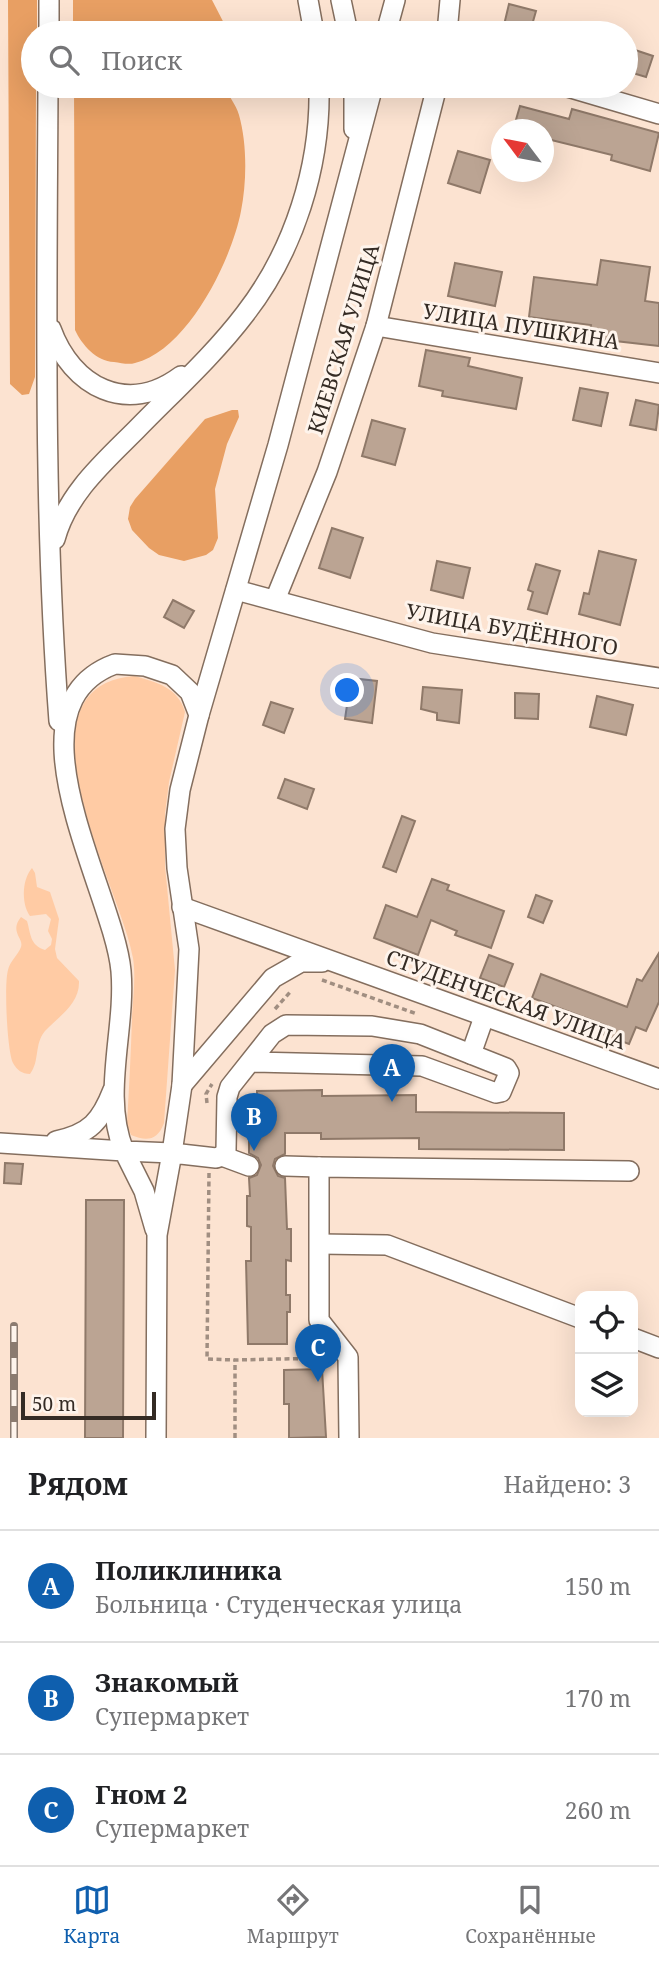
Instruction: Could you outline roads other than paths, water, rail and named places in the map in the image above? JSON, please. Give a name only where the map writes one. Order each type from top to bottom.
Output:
[{"type":"street","points":[[49,0],[49,21]]},
{"type":"street","points":[[308,0],[312,21]]},
{"type":"street","points":[[341,0],[345,21]]},
{"type":"street","points":[[389,21],[395,0]]},
{"type":"street","points":[[448,21],[450,0]]},
{"type":"street","points":[[48,98],[46,318],[51,567],[63,773],[73,822],[109,924],[121,971],[115,1086],[117,1129],[124,1151],[144,1191],[157,1235]]},
{"type":"street","points":[[51,567],[57,532],[84,483],[213,352],[245,315],[270,279],[296,220],[312,161],[318,98]]},
{"type":"street","points":[[350,175],[355,98]]},
{"type":"street","points":[[156,1438],[157,1235],[182,1085],[189,949],[177,868],[175,829],[180,790],[199,715],[278,445],[370,98]]},
{"type":"street","name":"КИЕВСКАЯ УЛИЦА","points":[[275,600],[327,472],[376,326],[433,98]]},
{"type":"street","points":[[605,98],[659,114]]},
{"type":"street","points":[[46,318],[64,358],[76,372],[107,392],[125,395],[148,391],[174,381],[213,352]]},
{"type":"street","name":"УЛИЦА ПУШКИНА","points":[[376,326],[659,373]]},
{"type":"street","name":"УЛИЦА БУДЁННОГО","points":[[236,590],[432,643],[659,678]]},
{"type":"street","points":[[60,733],[71,699],[81,685],[91,675],[115,664],[145,666],[172,675],[190,692],[199,715]]},
{"type":"street","name":"СТУДЕНЧЕСКАЯ УЛИЦА","points":[[183,907],[659,1079]]},
{"type":"street","points":[[182,1085],[273,978],[301,962],[337,964]]},
{"type":"street","points":[[471,1054],[484,1017]]},
{"type":"street","points":[[216,1157],[226,1150],[227,1097],[230,1087],[272,1034],[286,1025],[373,1026],[420,1034],[506,1068],[509,1073],[501,1092],[496,1093],[422,1066],[250,1062]]},
{"type":"street","points":[[41,1144],[72,1138],[85,1132],[105,1111],[115,1086]]},
{"type":"street","points":[[0,1143],[216,1157],[249,1166]]},
{"type":"street","points":[[285,1167],[629,1171]]},
{"type":"street","points":[[319,1167],[319,1320],[348,1357],[349,1438]]},
{"type":"street","points":[[320,1244],[387,1245],[575,1316]]},
{"type":"street","points":[[638,1340],[659,1348]]},
{"type":"railway","points":[[14,1326],[14,1438]]},
{"type":"place","name":"Поликлиника","points":[[392,1102]]},
{"type":"place","name":"Знакомый","points":[[254,1151]]},
{"type":"place","name":"Гном 2","points":[[318,1382]]}]
